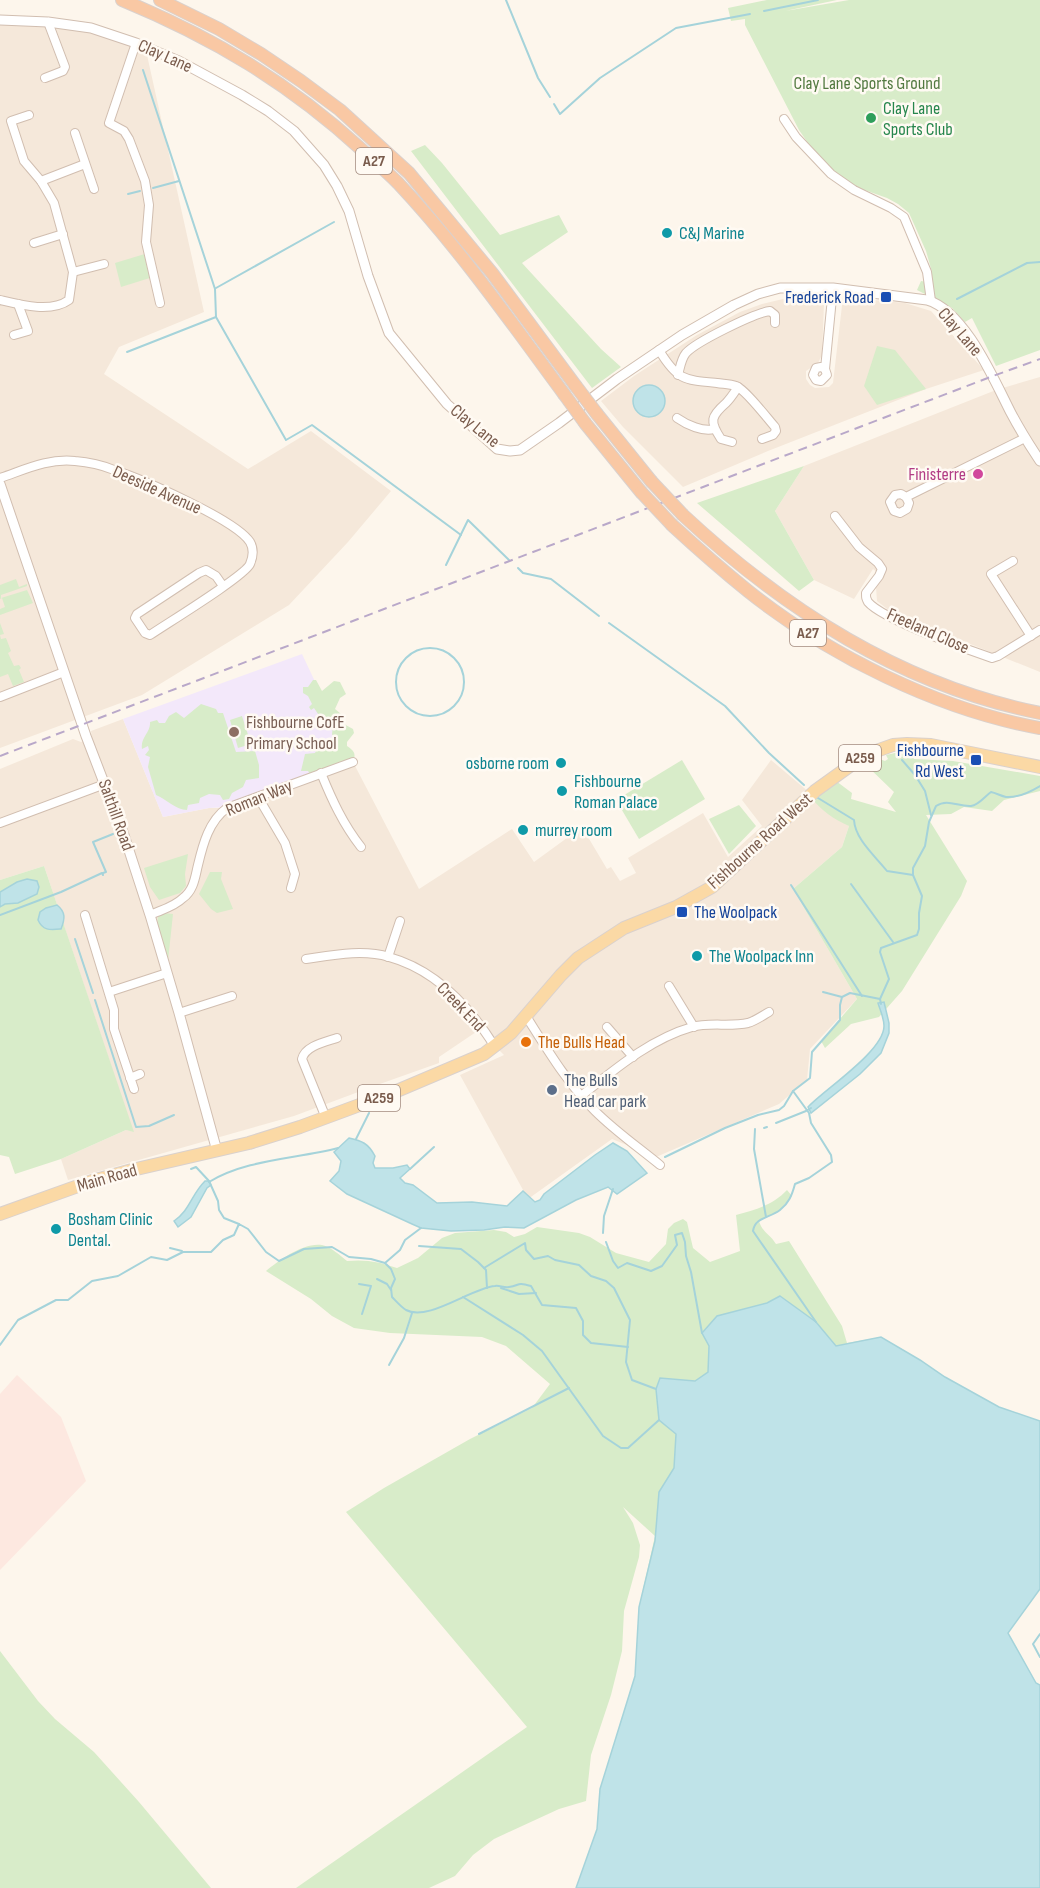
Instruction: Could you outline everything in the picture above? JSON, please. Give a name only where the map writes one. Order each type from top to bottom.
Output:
[{"type":"highway","name":"A27","points":[[122,0],[170,20],[215,43],[264,73],[330,121],[396,181],[431,219],[480,281],[585,423],[641,492],[672,525],[749,592],[833,649],[919,691],[964,707],[1040,728]]},
{"type":"highway","name":"A27","points":[[160,0],[219,29],[293,75],[340,111],[409,173],[492,273],[597,414],[651,481],[722,551],[803,613],[868,651],[903,668],[969,694],[1040,713]]},
{"type":"main road","name":"Fishbourne Road West","points":[[217,1151],[326,1118],[473,1060],[495,1047],[578,958],[624,928],[676,907],[712,887],[815,791],[865,755],[894,745],[930,745],[1040,767]]},
{"type":"main road","name":"Main Road","points":[[0,1214],[102,1178],[217,1151]]},
{"type":"street","name":"Clay Lane","points":[[0,20],[48,22],[91,28],[136,42],[179,61],[242,95],[294,131],[309,147],[337,186],[349,211],[368,276],[389,333],[447,404],[497,449],[520,450],[659,350],[734,305],[758,294],[780,288],[833,288],[931,301],[950,315],[968,335],[984,359],[1025,438],[1040,461]]},
{"type":"street","points":[[45,78],[63,71],[65,67],[48,22]]},
{"type":"street","points":[[136,42],[108,123],[123,131],[129,139],[146,188],[149,205],[146,242],[160,303]]},
{"type":"street","points":[[0,300],[18,304],[62,306],[69,300],[74,272],[54,203],[41,181],[24,161],[11,121],[29,115]]},
{"type":"street","points":[[784,119],[796,137],[831,174],[854,190],[898,211],[904,217],[927,272],[931,301]]},
{"type":"street","points":[[75,133],[94,189]]},
{"type":"street","points":[[41,181],[85,164]]},
{"type":"street","points":[[34,243],[63,234]]},
{"type":"street","points":[[74,272],[104,264]]},
{"type":"street","points":[[825,369],[833,288]]},
{"type":"street","points":[[14,335],[28,331],[18,304]]},
{"type":"street","points":[[678,375],[684,358],[691,350],[747,318],[770,311],[775,315],[775,323]]},
{"type":"street","points":[[659,350],[678,375],[688,379],[738,387],[775,427],[776,431],[773,435],[762,439]]},
{"type":"street","points":[[732,442],[721,439],[714,429],[712,420],[715,413],[729,400],[738,387]]},
{"type":"street","points":[[677,418],[687,424],[714,429]]},
{"type":"street","points":[[906,497],[1025,438]]},
{"type":"street","name":"Deeside Avenue","points":[[0,478],[46,462],[60,460],[77,461],[114,469],[189,503],[240,531],[250,543],[253,554],[249,567],[223,586],[150,635],[145,633],[135,618],[137,614],[199,573],[206,570],[216,576],[223,586]]},
{"type":"street","name":"Salthill Road","points":[[0,484],[64,672],[124,835],[179,1013],[217,1151]]},
{"type":"street","name":"Freeland Close","points":[[835,516],[859,547],[882,569],[866,593],[866,600],[870,604],[897,620],[992,658],[1031,636]]},
{"type":"street","points":[[1013,561],[991,574],[1031,636],[1040,630]]},
{"type":"street","points":[[0,697],[64,672]]},
{"type":"street","name":"Roman Way","points":[[150,915],[171,906],[192,889],[201,851],[212,823],[219,814],[227,808],[353,762]]},
{"type":"street","points":[[321,773],[339,815],[361,847]]},
{"type":"street","points":[[0,822],[105,784]]},
{"type":"street","points":[[258,797],[285,843],[295,874],[291,888]]},
{"type":"street","points":[[86,915],[114,1010],[114,1029],[134,1089]]},
{"type":"street","points":[[388,957],[400,921]]},
{"type":"street","name":"Creek End","points":[[306,959],[345,954],[388,957],[437,980],[472,1013],[495,1047]]},
{"type":"street","points":[[109,992],[167,973]]},
{"type":"street","points":[[669,986],[694,1027]]},
{"type":"street","points":[[179,1013],[232,996]]},
{"type":"street","points":[[581,1096],[609,1073],[651,1046],[694,1027],[749,1023],[769,1012]]},
{"type":"street","points":[[526,1016],[581,1096],[612,1126],[660,1165]]},
{"type":"street","points":[[607,1027],[633,1057]]},
{"type":"street","points":[[326,1118],[302,1059],[308,1050],[337,1038]]},
{"type":"street","points":[[130,1078],[140,1074]]},
{"type":"shaded area","points":[[0,20],[91,28],[145,46],[204,312],[119,347],[104,374],[248,469],[311,431],[391,491],[348,542],[289,605],[142,695],[0,748]]},
{"type":"shaded area","points":[[818,297],[824,304],[822,355],[818,363],[806,371],[806,379],[815,388],[829,387],[833,383],[843,297],[905,303],[931,311],[984,370],[926,389],[683,487],[623,427],[601,401],[634,376],[697,335],[740,312],[783,299]]},
{"type":"shaded area","points":[[1040,377],[1040,672],[891,612],[877,601],[876,587],[883,577],[873,569],[854,599],[814,580],[775,511],[804,466],[996,390]]},
{"type":"shaded area","name":"Fishbourne CofE Primary School","points":[[302,654],[353,762],[228,807],[209,808],[163,817],[123,719]]},
{"type":"shaded area","points":[[123,719],[163,817],[209,808],[227,808],[353,762],[419,889],[512,829],[534,862],[582,827],[607,869],[611,867],[620,881],[636,873],[628,858],[703,813],[728,857],[762,826],[742,800],[771,760],[849,826],[842,847],[793,889],[857,999],[810,1049],[807,1080],[779,1104],[656,1157],[612,1139],[528,1199],[460,1075],[504,1055],[479,1030],[439,1057],[439,1063],[294,1116],[68,1180],[61,1159],[126,1130],[133,1131],[44,866],[0,880],[0,769],[73,739],[81,742],[92,738],[91,731]]},
{"type":"shaded area","points":[[17,1375],[61,1417],[86,1481],[0,1570],[0,1394]]},
{"type":"green space","name":"Clay Lane Sports Ground","points":[[767,0],[837,0],[785,11],[849,0],[1040,0],[1040,350],[996,366],[972,318],[965,322],[952,308],[917,290],[921,281],[932,283],[932,272],[926,251],[909,213],[887,198],[856,187],[831,170],[799,130],[745,25],[745,19],[731,21],[728,8]]},
{"type":"green space","points":[[425,145],[500,235],[559,215],[568,232],[522,263],[601,349],[621,367],[592,388],[411,151]]},
{"type":"green space","points":[[148,253],[153,277],[121,287],[115,263]]},
{"type":"green space","points":[[877,346],[895,350],[926,389],[877,405],[864,386]]},
{"type":"green space","points":[[804,466],[775,511],[814,580],[799,591],[697,503]]},
{"type":"green space","points":[[16,579],[19,587],[27,584],[27,586],[1,595],[1,598],[27,590],[33,603],[0,615],[0,609],[5,607],[2,598],[0,599],[0,585]]},
{"type":"green space","points":[[0,623],[4,634],[0,635]]},
{"type":"green space","points":[[0,635],[1,639],[6,638],[11,651],[8,653],[14,666],[19,665],[21,668],[19,670],[24,682],[13,686],[8,674],[0,677]]},
{"type":"green space","points":[[313,680],[316,680],[322,691],[334,681],[340,682],[346,694],[340,698],[335,709],[341,714],[342,723],[353,729],[354,733],[347,742],[347,746],[355,756],[352,764],[310,774],[308,771],[301,771],[305,754],[315,753],[321,740],[328,743],[334,739],[333,726],[327,727],[314,708],[311,710],[309,707],[312,704],[308,696],[303,693],[303,687],[308,687]]},
{"type":"green space","points":[[201,704],[216,709],[218,713],[223,713],[236,752],[255,751],[259,765],[259,778],[246,780],[243,787],[232,793],[229,799],[223,800],[220,795],[209,794],[200,798],[199,803],[188,805],[187,810],[183,810],[156,795],[148,767],[150,757],[145,755],[149,750],[148,746],[142,749],[142,745],[150,722],[157,720],[159,723],[165,723],[169,716],[176,712],[184,718]]},
{"type":"green space","points":[[242,716],[251,744],[238,748],[230,720]]},
{"type":"green space","points":[[911,753],[914,759],[953,761],[1040,776],[1040,791],[1004,800],[992,811],[964,807],[951,814],[926,815],[967,881],[961,896],[902,991],[879,1017],[851,1024],[825,1048],[821,1041],[857,999],[793,889],[842,847],[849,826],[828,814],[812,798],[836,781],[852,793],[851,799],[896,812],[888,802],[894,792],[864,763],[874,757],[885,761],[888,759],[886,755]]},
{"type":"green space","points":[[682,760],[705,799],[639,839],[616,800]]},
{"type":"green space","points":[[739,805],[756,826],[729,854],[709,819]]},
{"type":"green space","points":[[188,854],[186,886],[180,893],[159,900],[150,887],[144,868]]},
{"type":"green space","points":[[44,866],[134,1132],[126,1130],[61,1159],[15,1174],[9,1157],[0,1155],[0,880]]},
{"type":"green space","points":[[210,872],[222,872],[221,879],[233,909],[217,913],[199,894]]},
{"type":"green space","points":[[163,913],[173,914],[168,961],[157,924],[158,917]]},
{"type":"green space","points":[[787,1190],[792,1196],[778,1212],[759,1221],[760,1225],[776,1244],[789,1241],[842,1326],[847,1343],[881,1337],[999,1407],[1040,1421],[1040,1589],[1008,1633],[1036,1683],[1040,1685],[1040,1888],[846,1344],[836,1346],[807,1367],[660,1385],[656,1389],[659,1418],[758,1499],[576,1888],[597,1829],[600,1789],[635,1676],[639,1607],[655,1536],[623,1507],[633,1523],[640,1545],[639,1557],[624,1611],[622,1651],[611,1695],[591,1755],[586,1801],[559,1809],[494,1839],[473,1855],[455,1876],[429,1888],[296,1888],[527,1727],[346,1512],[470,1439],[532,1408],[550,1384],[506,1346],[482,1337],[390,1333],[354,1328],[332,1316],[311,1299],[266,1271],[292,1253],[307,1246],[322,1245],[347,1261],[373,1261],[397,1268],[418,1258],[442,1238],[455,1233],[494,1230],[506,1232],[514,1237],[537,1227],[579,1233],[616,1253],[649,1262],[666,1244],[668,1229],[683,1219],[687,1222],[693,1248],[710,1262],[740,1251],[736,1215],[770,1203]]},
{"type":"green space","points":[[0,1651],[38,1701],[55,1719],[94,1752],[211,1888],[0,1888]]},
{"type":"water","points":[[649,385],[661,389],[665,401],[661,413],[649,417],[637,413],[633,401],[637,389]]},
{"type":"water","points":[[27,879],[37,881],[39,887],[37,894],[18,903],[5,904],[0,907],[0,892]]},
{"type":"water","points":[[57,905],[64,916],[61,929],[45,928],[38,920],[40,912]]},
{"type":"water","points":[[884,1002],[889,1033],[881,1053],[860,1074],[811,1113],[808,1107],[875,1047],[884,1026],[878,1003]]},
{"type":"water","points":[[349,1138],[370,1148],[375,1156],[373,1163],[375,1168],[407,1165],[410,1169],[400,1178],[437,1203],[472,1202],[507,1206],[523,1191],[535,1202],[613,1143],[627,1151],[647,1173],[617,1194],[608,1187],[576,1200],[524,1228],[451,1231],[421,1228],[347,1194],[330,1181],[339,1171],[341,1161],[334,1152]]},
{"type":"water","points":[[205,1181],[209,1181],[211,1185],[207,1188],[191,1217],[178,1227],[174,1221],[184,1212]]},
{"type":"water","points":[[780,1296],[816,1322],[836,1346],[881,1337],[999,1407],[1040,1421],[1040,1589],[1008,1633],[1036,1683],[1040,1685],[1040,1888],[576,1888],[597,1829],[600,1789],[635,1676],[639,1607],[655,1541],[659,1492],[674,1468],[676,1434],[659,1420],[656,1389],[660,1378],[695,1381],[708,1372],[709,1346],[702,1333],[717,1316],[767,1303]]},
{"type":"waterway","points":[[506,0],[538,78],[550,97]]},
{"type":"waterway","points":[[764,11],[818,0]]},
{"type":"waterway","points":[[554,104],[560,114],[600,78],[676,28],[750,14]]},
{"type":"waterway","points":[[143,70],[215,289],[216,317],[286,440],[312,425],[461,535]]},
{"type":"waterway","points":[[153,188],[179,181]]},
{"type":"waterway","points":[[128,194],[140,191]]},
{"type":"waterway","points":[[216,288],[334,222]]},
{"type":"waterway","points":[[957,299],[1027,263],[1040,262]]},
{"type":"waterway","points":[[127,352],[216,317]]},
{"type":"waterway","points":[[446,565],[468,520],[509,560]]},
{"type":"waterway","points":[[518,568],[523,573],[551,579],[599,616]]},
{"type":"waterway","points":[[609,623],[725,706],[769,753],[804,785]]},
{"type":"waterway","points":[[430,648],[443,651],[454,658],[461,669],[464,682],[461,695],[454,706],[443,713],[430,716],[417,713],[406,706],[399,695],[396,682],[399,669],[406,658],[417,651],[430,648]]},
{"type":"waterway","points":[[902,760],[925,791],[931,815]]},
{"type":"waterway","points":[[881,1004],[880,999],[889,979],[880,952],[881,948],[917,935],[919,929],[922,896],[913,875],[913,868],[925,846],[929,822],[936,806],[945,803],[971,806],[991,792],[1006,797],[1015,797],[1040,786]]},
{"type":"waterway","points":[[818,798],[854,820],[862,841],[887,871],[913,875]]},
{"type":"waterway","points":[[103,873],[106,872],[93,842],[113,834]]},
{"type":"waterway","points":[[0,915],[61,892],[102,873],[103,875]]},
{"type":"waterway","points":[[851,884],[893,942]]},
{"type":"waterway","points":[[791,885],[862,996]]},
{"type":"waterway","points":[[75,939],[93,993]]},
{"type":"waterway","points":[[823,992],[842,997]]},
{"type":"waterway","points":[[665,1157],[725,1128],[758,1115],[779,1110],[793,1091],[810,1078],[812,1052],[840,1020],[842,997],[850,993],[880,999]]},
{"type":"waterway","points":[[95,1000],[136,1127],[149,1126],[174,1115]]},
{"type":"waterway","points":[[793,1091],[809,1113],[811,1123],[831,1155],[832,1162],[809,1178],[795,1184],[786,1205],[776,1213],[760,1220],[754,1226],[753,1231],[816,1322]]},
{"type":"waterway","points":[[776,1123],[811,1108]]},
{"type":"waterway","points":[[356,1139],[369,1113]]},
{"type":"waterway","points":[[755,1129],[754,1149],[766,1217]]},
{"type":"waterway","points":[[410,1169],[434,1147]]},
{"type":"waterway","points":[[209,1182],[224,1174],[255,1164],[338,1148]]},
{"type":"waterway","points":[[191,1169],[196,1167],[209,1181],[224,1218],[239,1224]]},
{"type":"waterway","points":[[603,1233],[604,1216],[613,1189]]},
{"type":"waterway","points":[[0,1345],[18,1320],[56,1300],[68,1300],[92,1281],[118,1276],[151,1257],[167,1260],[183,1252],[211,1252],[223,1240],[234,1235],[239,1224],[248,1229],[266,1252],[279,1261],[304,1249],[332,1247],[349,1257],[385,1263]]},
{"type":"waterway","points":[[421,1228],[405,1240],[400,1250],[385,1263],[391,1269],[395,1279],[391,1288],[392,1297],[406,1310],[426,1312],[485,1288],[523,1284],[531,1286],[542,1305],[576,1308],[583,1321],[583,1335],[591,1343],[628,1347]]},
{"type":"waterway","points":[[606,1242],[618,1268],[627,1263],[651,1271],[662,1266],[677,1245],[675,1235],[682,1233],[702,1333]]},
{"type":"waterway","points":[[484,1268],[525,1243],[526,1250],[534,1259],[548,1256],[555,1260],[579,1265],[591,1276],[606,1281],[614,1288],[630,1320],[626,1362],[632,1380],[656,1389]]},
{"type":"waterway","points":[[419,1246],[461,1249],[486,1270],[487,1288]]},
{"type":"waterway","points":[[170,1248],[182,1251]]},
{"type":"waterway","points":[[377,1279],[387,1284],[391,1290]]},
{"type":"waterway","points":[[359,1284],[371,1286],[362,1314]]},
{"type":"waterway","points":[[501,1288],[519,1294],[536,1293]]},
{"type":"waterway","points":[[463,1297],[523,1335],[542,1351],[603,1436],[621,1448],[628,1448],[659,1420]]},
{"type":"waterway","points":[[389,1365],[404,1338],[412,1313]]},
{"type":"waterway","points":[[479,1434],[569,1388]]},
{"type":"waterway","points":[[1040,1634],[1033,1644],[1040,1657]]},
{"type":"railway","points":[[0,756],[1040,359]]},
{"type":"place","name":"Clay Lane Sports Club","points":[[871,118]]},
{"type":"place","name":"C&J Marine","points":[[667,233]]},
{"type":"place","name":"Frederick Road","points":[[886,297]]},
{"type":"place","name":"Finisterre","points":[[978,474]]},
{"type":"place","name":"Fishbourne CofE Primary School","points":[[234,732]]},
{"type":"place","name":"Fishbourne Rd West","points":[[976,760]]},
{"type":"place","name":"osborne room","points":[[561,763]]},
{"type":"place","name":"Fishbourne Roman Palace","points":[[562,791]]},
{"type":"place","name":"murrey room","points":[[523,830]]},
{"type":"place","name":"The Woolpack","points":[[682,912]]},
{"type":"place","name":"The Woolpack Inn","points":[[697,956]]},
{"type":"place","name":"The Bulls Head","points":[[526,1042]]},
{"type":"place","name":"The Bulls Head car park","points":[[552,1090]]},
{"type":"place","name":"Bosham Clinic Dental.","points":[[56,1229]]}]
